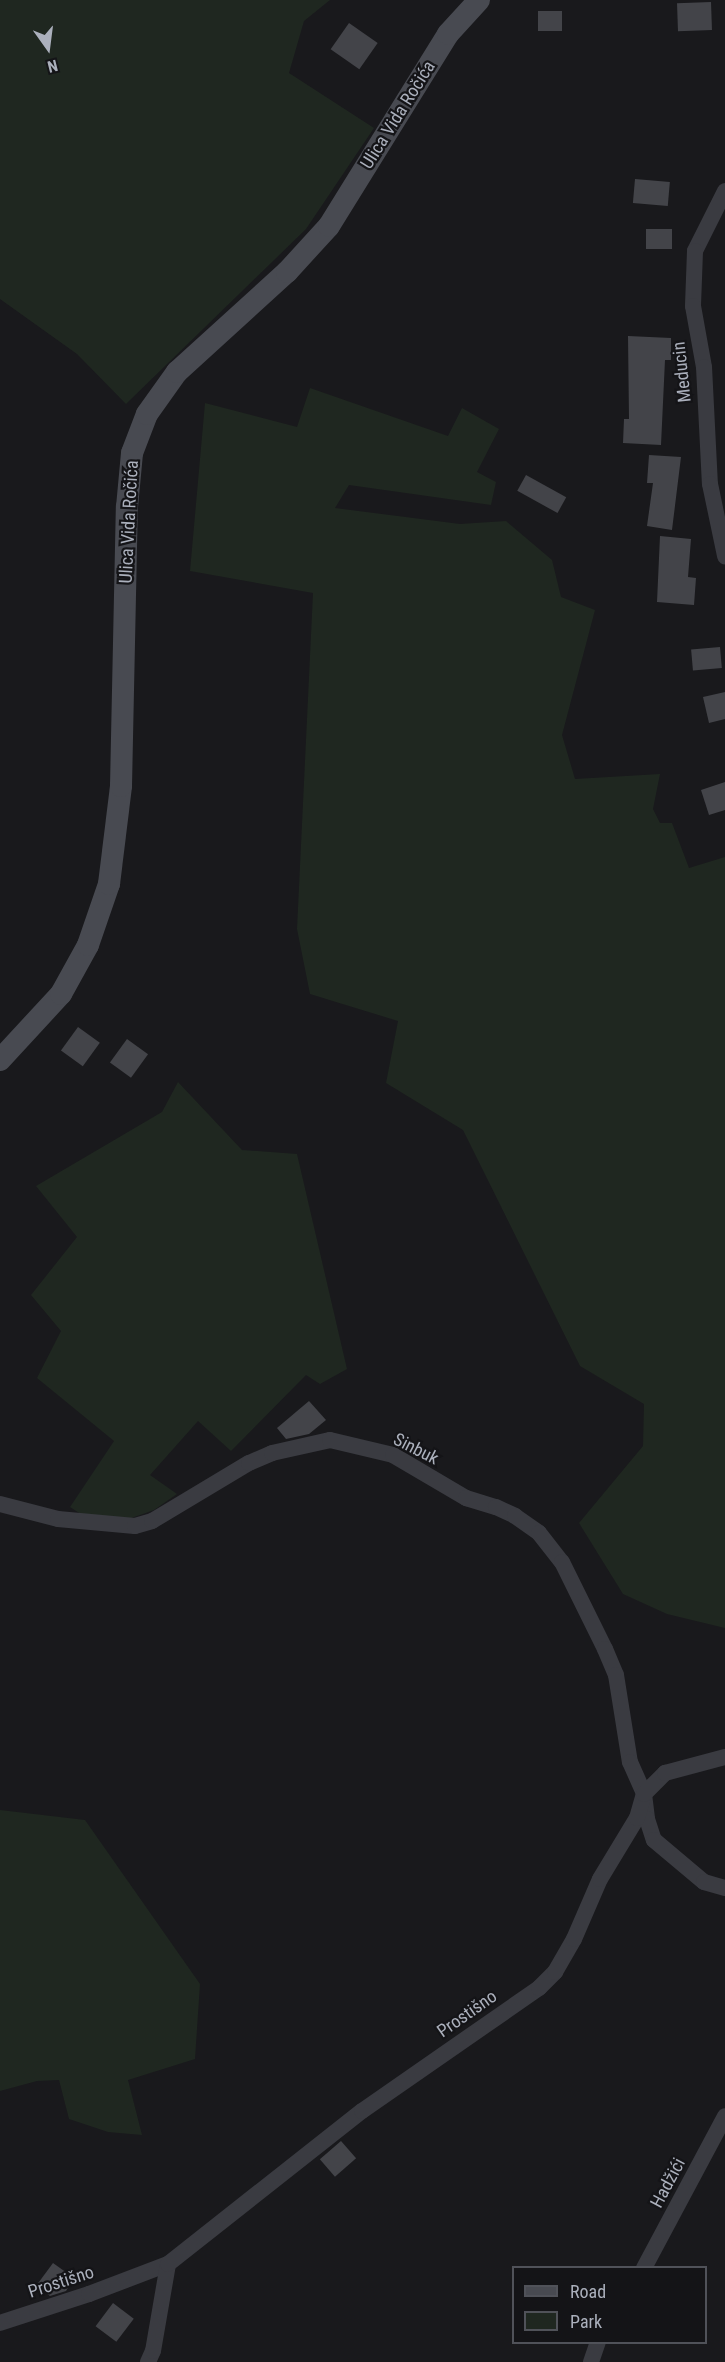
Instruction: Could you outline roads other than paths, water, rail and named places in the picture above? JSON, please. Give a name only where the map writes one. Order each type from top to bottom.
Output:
[{"type":"main road","name":"Ulica Vida Ročića","points":[[0,1060],[61,994],[88,945],[109,884],[121,786],[128,497],[132,453],[147,414],[177,372],[288,272],[329,226],[448,34],[479,0]]},
{"type":"street","name":"Meducin","points":[[725,191],[694,251],[693,306],[704,367],[710,484],[725,556]]},
{"type":"street","name":"Sinbuk","points":[[0,1504],[58,1519],[135,1526],[152,1521],[249,1463],[272,1453],[330,1440],[393,1455],[466,1498],[496,1507],[514,1516],[539,1533],[562,1562],[577,1587],[616,1675],[630,1762],[645,1794],[647,1818],[654,1840],[704,1882],[725,1888]]},
{"type":"street","name":"Prostišno","points":[[0,2323],[89,2295],[168,2264],[362,2110],[539,1988],[555,1972],[574,1939],[600,1879],[622,1839],[637,1818],[645,1794],[665,1773],[725,1757]]},
{"type":"street","name":"Hadžići","points":[[645,2266],[725,2115]]},
{"type":"street","points":[[148,2362],[153,2350],[168,2264]]},
{"type":"street","points":[[591,2362],[597,2344]]}]
